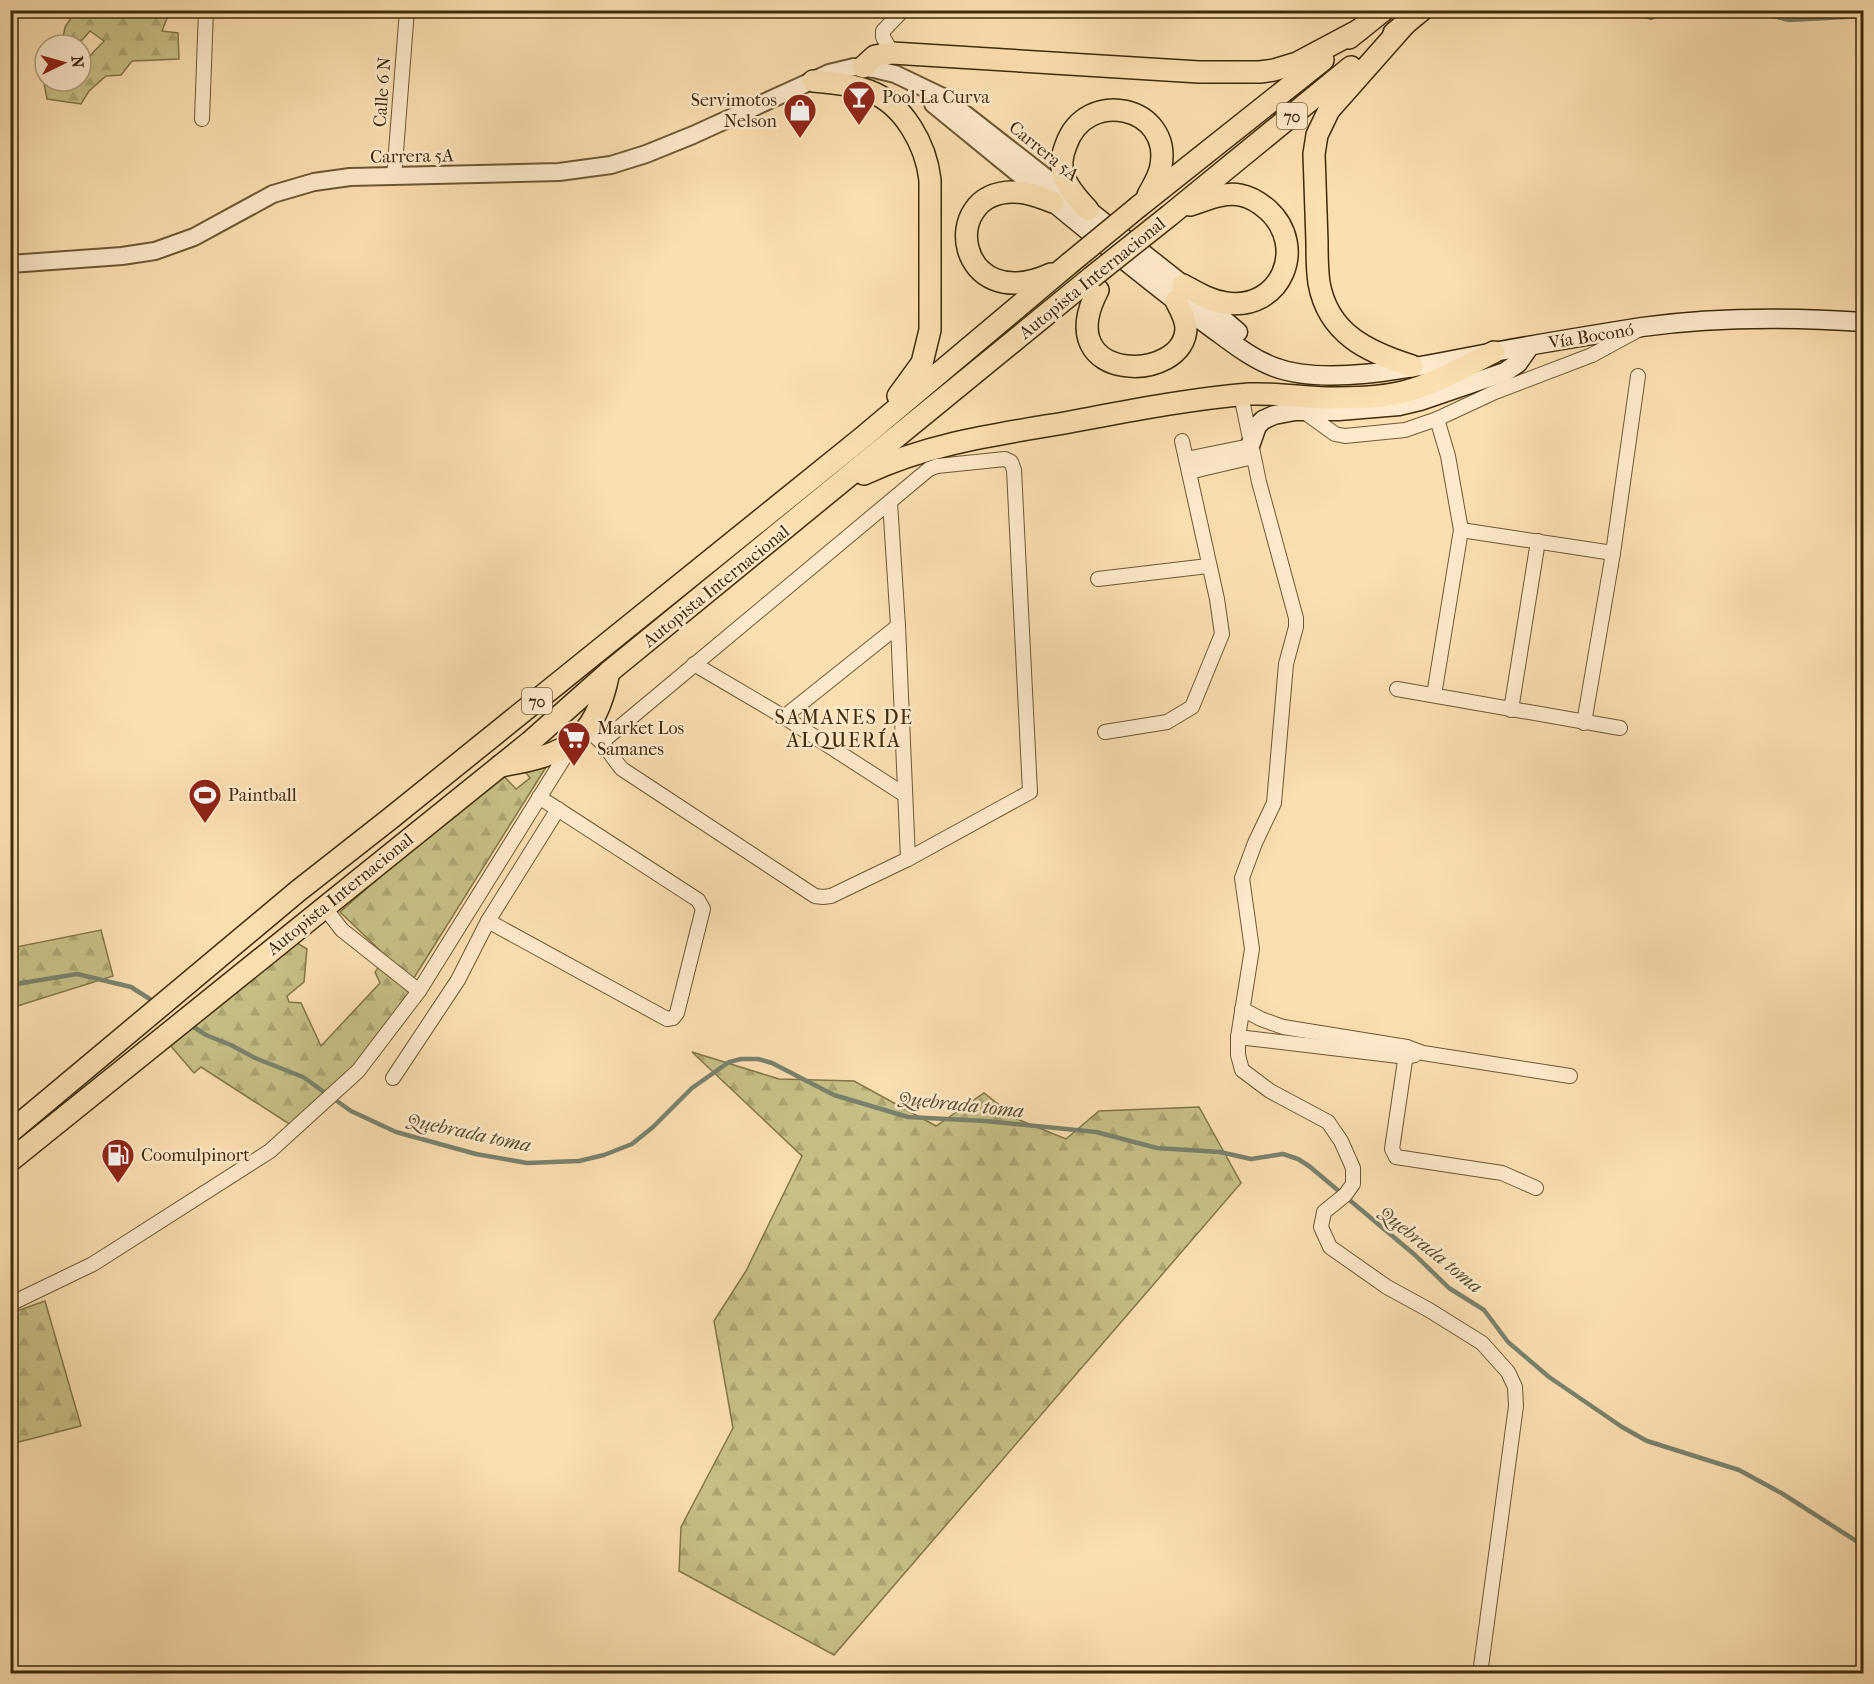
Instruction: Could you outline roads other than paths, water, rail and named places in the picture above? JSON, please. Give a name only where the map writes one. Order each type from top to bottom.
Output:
[{"type":"highway","name":"Autopista Internacional","points":[[10,1132],[298,891],[862,438],[1066,266],[1384,10]]},
{"type":"highway","points":[[1412,366],[1375,353],[1358,343],[1337,323],[1323,301],[1318,277],[1314,154],[1317,135],[1329,110],[1413,17]]},
{"type":"highway","name":"Autopista Internacional","points":[[10,1161],[530,741],[609,672],[831,491],[1095,283],[1139,239],[1413,17]]},
{"type":"highway","points":[[863,67],[875,56],[892,53],[1199,72],[1260,72],[1297,63],[1359,30]]},
{"type":"highway","points":[[813,81],[855,86],[884,99],[916,135],[928,164],[931,300],[927,348],[922,363],[913,377],[862,438]]},
{"type":"highway","points":[[1088,210],[1066,181],[1062,172],[1062,158],[1067,141],[1074,129],[1089,116],[1104,110],[1122,110],[1136,115],[1150,125],[1158,138],[1161,166],[1158,177],[1141,205]]},
{"type":"highway","points":[[1053,202],[1018,192],[993,197],[979,205],[970,218],[966,232],[967,247],[980,270],[988,277],[1002,282],[1017,284],[1033,281],[1066,266]]},
{"type":"highway","points":[[1095,283],[1087,318],[1088,340],[1101,357],[1122,365],[1154,363],[1170,357],[1178,350],[1183,342],[1186,325],[1179,293],[1224,303],[1241,304],[1254,301],[1276,285],[1284,270],[1287,250],[1285,235],[1275,218],[1260,204],[1245,196],[1235,194],[1218,196],[1174,212]]},
{"type":"highway","points":[[831,491],[884,464],[936,447],[1138,410],[1241,395],[1266,394],[1325,398],[1405,392],[1437,380],[1494,352]]},
{"type":"highway","points":[[496,767],[543,757],[588,738],[602,703],[609,672]]},
{"type":"main road","name":"Vía Boconó","points":[[1053,202],[1179,293],[1214,313],[1248,339],[1280,358],[1322,375],[1353,374],[1412,366],[1643,327],[1722,320],[1829,319],[1863,322]]},
{"type":"main road","name":"Vía Boconó","points":[[1088,210],[1179,293]]},
{"type":"main road","points":[[1252,451],[1255,429],[1263,420],[1274,415],[1303,411],[1389,408],[1420,401],[1505,372],[1518,363],[1530,346]]},
{"type":"street","points":[[201,119],[206,10]]},
{"type":"street","name":"Calle 6 N","points":[[394,177],[407,10]]},
{"type":"street","points":[[892,53],[883,37],[883,31],[903,10]]},
{"type":"street","name":"Carrera 5A","points":[[10,264],[122,256],[155,251],[194,237],[273,194],[314,182],[350,177],[559,172],[611,165],[676,142],[839,70],[863,67],[895,74],[944,97],[1088,210]]},
{"type":"street","name":"Carrera 5A","points":[[813,81],[837,76],[859,76],[892,83],[912,91],[946,113],[1053,202]]},
{"type":"street","points":[[1303,411],[1335,435],[1391,433],[1437,419],[1495,392],[1592,355],[1643,327]]},
{"type":"street","points":[[1584,723],[1613,553],[1638,376]]},
{"type":"street","points":[[1241,395],[1252,451],[1296,618],[1296,627],[1286,664],[1274,803],[1242,878],[1252,950],[1238,1037],[1238,1055],[1242,1070],[1270,1091],[1328,1122],[1341,1141],[1353,1168],[1353,1184],[1345,1195],[1324,1212],[1321,1227],[1330,1247],[1387,1287],[1482,1343],[1508,1372],[1515,1387],[1516,1406],[1480,1674]]},
{"type":"street","points":[[1389,408],[1391,433]]},
{"type":"street","points":[[1434,695],[1461,530],[1448,456],[1437,419]]},
{"type":"street","points":[[1105,732],[1167,722],[1192,707],[1222,634],[1217,599],[1182,441]]},
{"type":"street","points":[[1187,466],[1252,451]]},
{"type":"street","points":[[10,1304],[93,1264],[270,1151],[358,1071],[419,991],[539,797],[588,738],[694,664],[928,469],[937,466],[1005,459],[1011,462],[1014,470],[1030,792],[908,859],[831,896],[823,897],[815,896],[622,769],[609,754],[588,738]]},
{"type":"street","points":[[890,502],[908,859]]},
{"type":"street","points":[[1461,530],[1613,553]]},
{"type":"street","points":[[1511,710],[1538,541]]},
{"type":"street","points":[[1098,579],[1208,566]]},
{"type":"street","points":[[784,717],[898,626]]},
{"type":"street","points":[[694,664],[784,717],[905,795]]},
{"type":"street","points":[[1397,689],[1620,728]]},
{"type":"street","points":[[488,921],[667,1019],[673,1018],[677,1013],[703,909],[702,905],[698,900],[539,797]]},
{"type":"street","points":[[393,1078],[458,980],[488,921],[558,809]]},
{"type":"street","points":[[324,907],[342,930],[419,991]]},
{"type":"street","points":[[1242,1009],[1283,1027],[1335,1042]]},
{"type":"street","points":[[1238,1037],[1335,1042],[1570,1076]]},
{"type":"street","points":[[1407,1052],[1392,1149],[1396,1156],[1502,1173],[1536,1188]]},
{"type":"waterway","points":[[1632,10],[1651,18],[1669,10]]},
{"type":"waterway","points":[[1751,10],[1789,20],[1864,16]]},
{"type":"waterway","name":"Quebrada toma","points":[[10,985],[77,974],[131,987],[156,1003]]},
{"type":"waterway","name":"Quebrada toma","points":[[189,1024],[206,1035],[255,1058],[303,1077],[351,1111],[396,1132],[476,1154],[527,1163],[579,1161],[604,1155],[632,1144],[653,1127],[692,1088],[729,1062],[741,1059],[758,1059],[772,1063],[834,1095],[908,1117],[985,1121],[1096,1132],[1157,1148],[1220,1152],[1251,1159],[1283,1154],[1309,1166],[1415,1255],[1449,1288],[1484,1310],[1508,1342],[1549,1377],[1622,1427],[1647,1441],[1739,1470],[1783,1494],[1864,1546]]},
{"type":"place","name":"Pool La Curva","points":[[859,126]]},
{"type":"place","name":"Servimotos Nelson","points":[[800,139]]},
{"type":"place","name":"Market Los Samanes","points":[[574,767]]},
{"type":"place","name":"Paintball","points":[[205,824]]},
{"type":"place","name":"Coomulpinort","points":[[118,1184]]},
{"type":"district","name":"SAMANES DE ALQUERÍA","points":[[844,728]]}]
